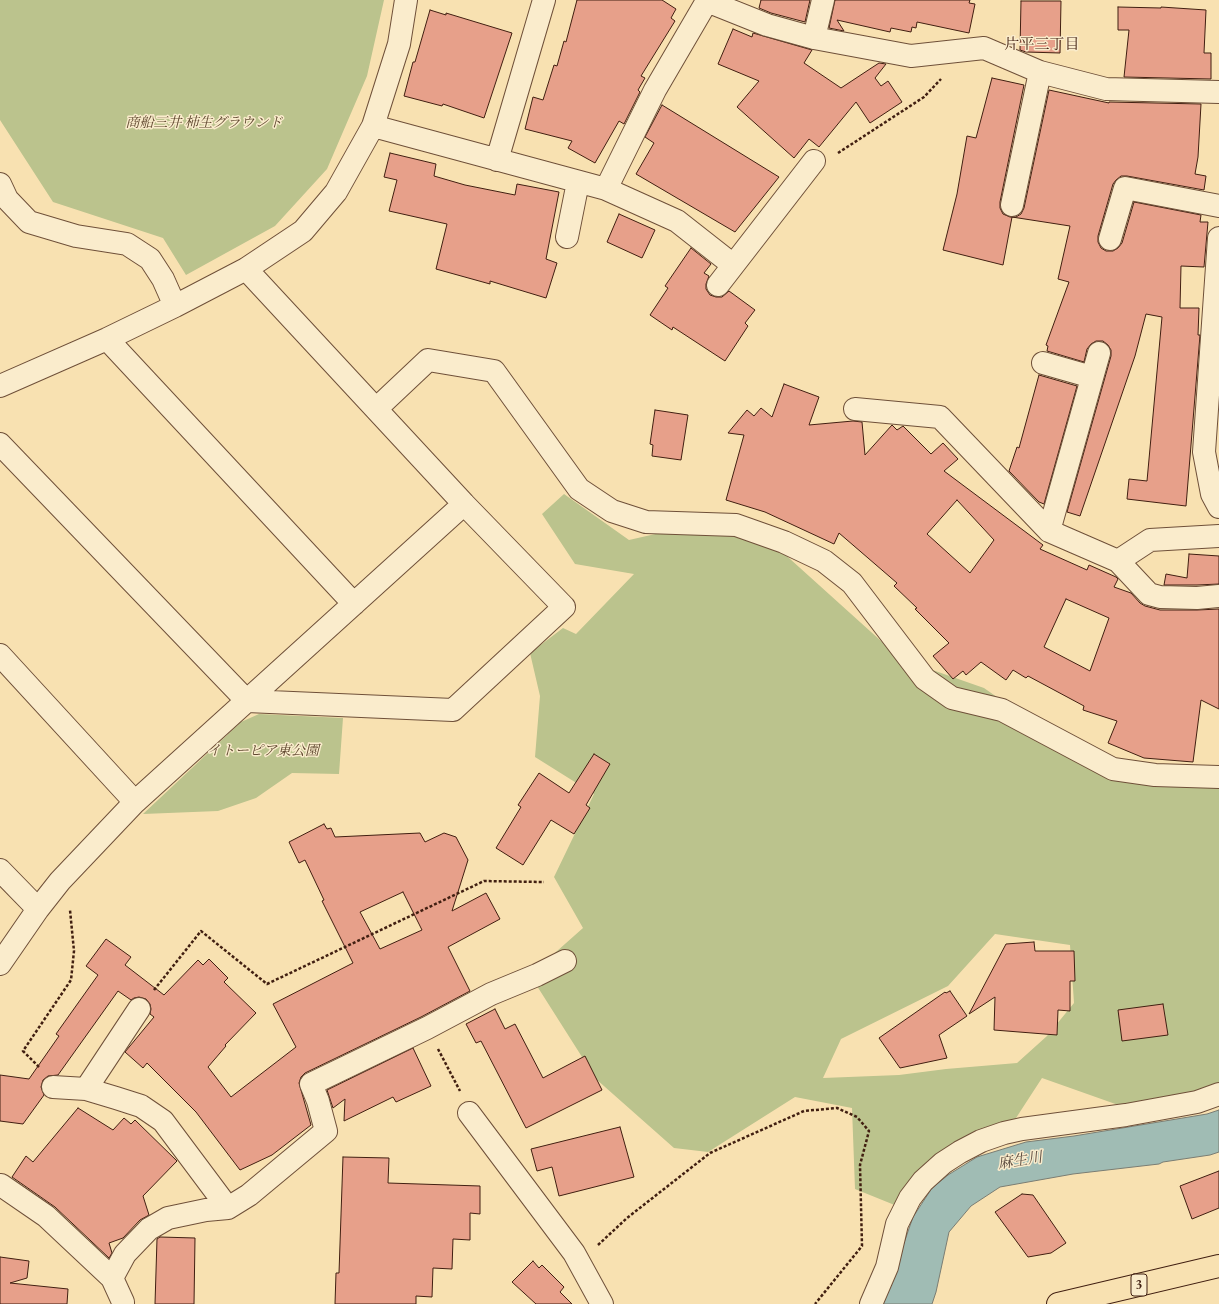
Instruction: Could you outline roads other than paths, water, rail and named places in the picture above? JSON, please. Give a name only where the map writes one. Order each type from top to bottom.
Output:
[{"type":"main road","name":"3","points":[[1058,1304],[1219,1266]]},
{"type":"street","points":[[0,386],[107,339],[246,270],[302,231],[336,192],[372,126],[399,44],[406,0]]},
{"type":"street","points":[[497,160],[544,0]]},
{"type":"street","points":[[814,38],[823,0]]},
{"type":"street","points":[[606,189],[655,90],[707,1],[767,25],[814,38],[911,56],[984,48],[1040,72],[1106,89],[1219,92]]},
{"type":"street","points":[[1012,205],[1040,72]]},
{"type":"street","points":[[372,126],[606,189],[676,221],[732,265]]},
{"type":"street","points":[[718,285],[814,161]]},
{"type":"street","points":[[567,237],[578,182]]},
{"type":"street","points":[[0,184],[7,199],[29,222],[76,236],[127,244],[150,259],[163,279],[175,306]]},
{"type":"street","points":[[1110,239],[1125,188],[1219,206]]},
{"type":"street","points":[[1219,238],[1216,338],[1204,452],[1212,494],[1219,507]]},
{"type":"street","points":[[0,444],[247,701],[453,710],[564,607],[464,504],[246,270]]},
{"type":"street","points":[[107,339],[354,604]]},
{"type":"street","points":[[1049,531],[1099,353]]},
{"type":"street","points":[[376,409],[428,360],[494,371],[579,489],[612,511],[646,522],[736,525],[784,542],[824,561],[852,583],[925,679],[952,698],[1002,710],[1113,769],[1155,775],[1219,777]]},
{"type":"street","points":[[1043,363],[1092,377]]},
{"type":"street","points":[[855,409],[940,417],[1049,531],[1118,561],[1149,594],[1160,597],[1197,598],[1219,596]]},
{"type":"street","points":[[0,964],[38,909],[60,881],[135,802],[464,504]]},
{"type":"street","points":[[1118,561],[1150,540],[1219,536]]},
{"type":"street","points":[[0,654],[135,802]]},
{"type":"street","points":[[0,870],[38,909]]},
{"type":"street","points":[[112,1278],[125,1254],[150,1229],[168,1218],[206,1210],[228,1208],[249,1195],[326,1131],[318,1101],[311,1084],[427,1028],[491,994],[537,975],[565,961]]},
{"type":"street","points":[[86,1089],[139,1009]]},
{"type":"street","points":[[53,1087],[86,1089],[141,1106],[163,1121],[228,1208]]},
{"type":"street","points":[[871,1304],[887,1267],[897,1224],[910,1198],[923,1181],[943,1163],[960,1152],[981,1141],[1004,1133],[1022,1129],[1126,1115],[1197,1102],[1219,1094]]},
{"type":"street","points":[[466,1104],[574,1253],[602,1304]]},
{"type":"street","points":[[1,1185],[46,1216],[112,1278],[124,1302],[123,1304]]},
{"type":"water","name":"麻生川","points":[[1219,1110],[1219,1152],[1159,1164],[1073,1174],[1000,1187],[971,1206],[949,1232],[932,1304],[883,1304],[913,1217],[932,1188],[948,1175],[977,1157],[1026,1142],[1074,1136],[1207,1114]]},
{"type":"district","name":"片平三丁目","points":[[1042,45]]},
{"type":"park label","name":"商船三井 柿生グラウンド","points":[[204,123]]},
{"type":"park label","name":"イトーピア東公園","points":[[263,751]]}]
